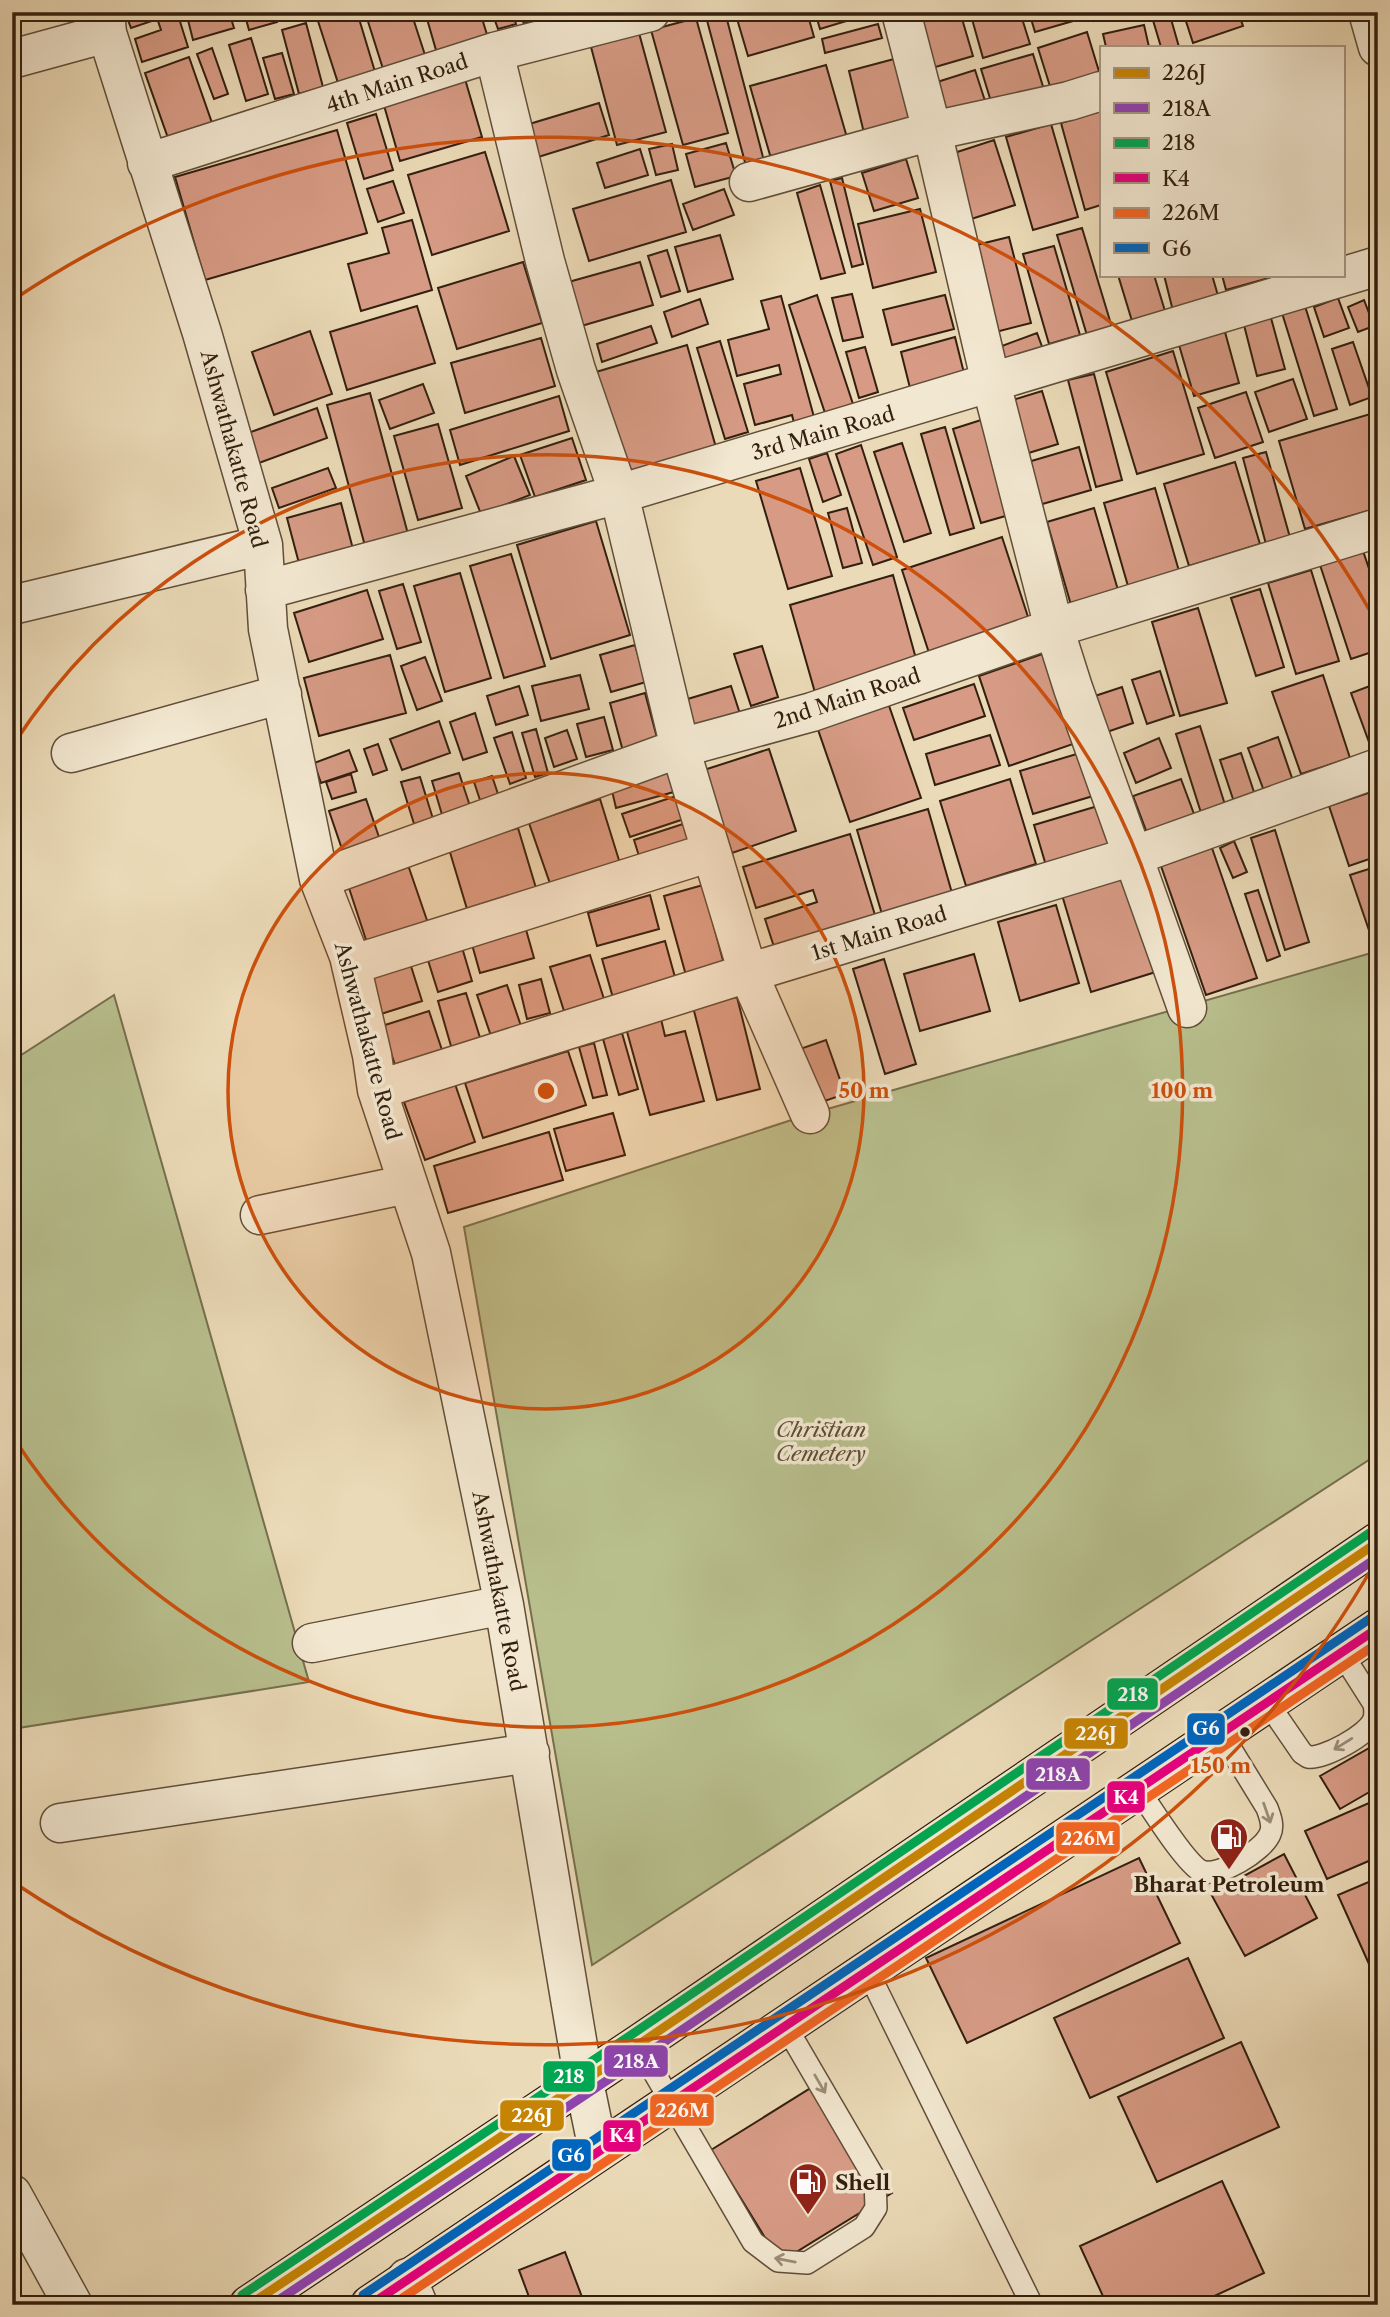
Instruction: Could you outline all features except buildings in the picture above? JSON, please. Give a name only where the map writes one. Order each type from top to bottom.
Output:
[{"type":"highway","points":[[249,2305],[584,2082],[1378,1542]]},
{"type":"highway","points":[[370,2305],[413,2291],[598,2150],[1378,1628]]},
{"type":"street","name":"4th Main Road","points":[[147,163],[494,52],[650,12]]},
{"type":"street","points":[[901,12],[1054,628],[1187,1008]]},
{"type":"street","points":[[1368,12],[1378,47]]},
{"type":"street","points":[[12,59],[106,22]]},
{"type":"street","name":"Ashwathakatte Road","points":[[106,22],[147,163],[202,332],[263,545],[268,629],[319,879],[351,965],[377,1090],[431,1253],[504,1605],[584,2082],[598,2150]]},
{"type":"street","points":[[494,52],[548,273],[576,370],[619,494],[680,748],[748,973],[810,1114]]},
{"type":"street","points":[[749,182],[932,131],[1069,101],[1100,91]]},
{"type":"street","name":"3rd Main Road","points":[[265,590],[619,494],[1378,267]]},
{"type":"street","name":"2nd Main Road","points":[[319,879],[680,748],[812,712],[1054,628],[1378,528]]},
{"type":"street","points":[[12,605],[263,545]]},
{"type":"street","points":[[71,753],[282,694]]},
{"type":"street","name":"1st Main Road","points":[[377,1090],[1133,856],[1378,768]]},
{"type":"street","points":[[351,965],[711,852]]},
{"type":"street","points":[[260,1215],[408,1184]]},
{"type":"street","points":[[312,1643],[504,1605]]},
{"type":"street","points":[[60,1823],[530,1753]]},
{"type":"street","points":[[12,2194],[73,2305]]},
{"type":"lane","points":[[1267,1702],[1302,1753],[1308,1757],[1325,1756],[1366,1730],[1376,1713],[1374,1704],[1341,1653]]},
{"type":"lane","points":[[1138,1789],[1185,1855],[1200,1871],[1208,1872],[1231,1866],[1250,1857],[1272,1832],[1271,1820],[1267,1808],[1221,1733]]},
{"type":"lane","points":[[867,1970],[1032,2305]]},
{"type":"lane","points":[[638,2045],[753,2242],[778,2261],[807,2263],[864,2227],[876,2208],[876,2179],[785,2025]]},
{"type":"green space","name":"Christian Cemetery","points":[[1378,951],[1378,1454],[592,1965],[464,1227],[810,1114]]},
{"type":"green space","points":[[114,995],[309,1682],[12,1729],[12,1061]]},
{"type":"transit line","name":"218","points":[[242,2295],[631,2035],[1371,1532]]},
{"type":"transit line","name":"226J","points":[[249,2305],[638,2045],[1378,1542]]},
{"type":"transit line","name":"218A","points":[[271,2305],[645,2055],[1378,1557]]},
{"type":"transit line","name":"G6","points":[[363,2295],[1371,1618]]},
{"type":"transit line","name":"K4","points":[[370,2305],[1378,1628]]},
{"type":"transit line","name":"226M","points":[[392,2305],[1378,1643]]},
{"type":"place","name":"Bharat Petroleum","points":[[1229,1871]]},
{"type":"place","name":"Shell","points":[[808,2216]]}]
